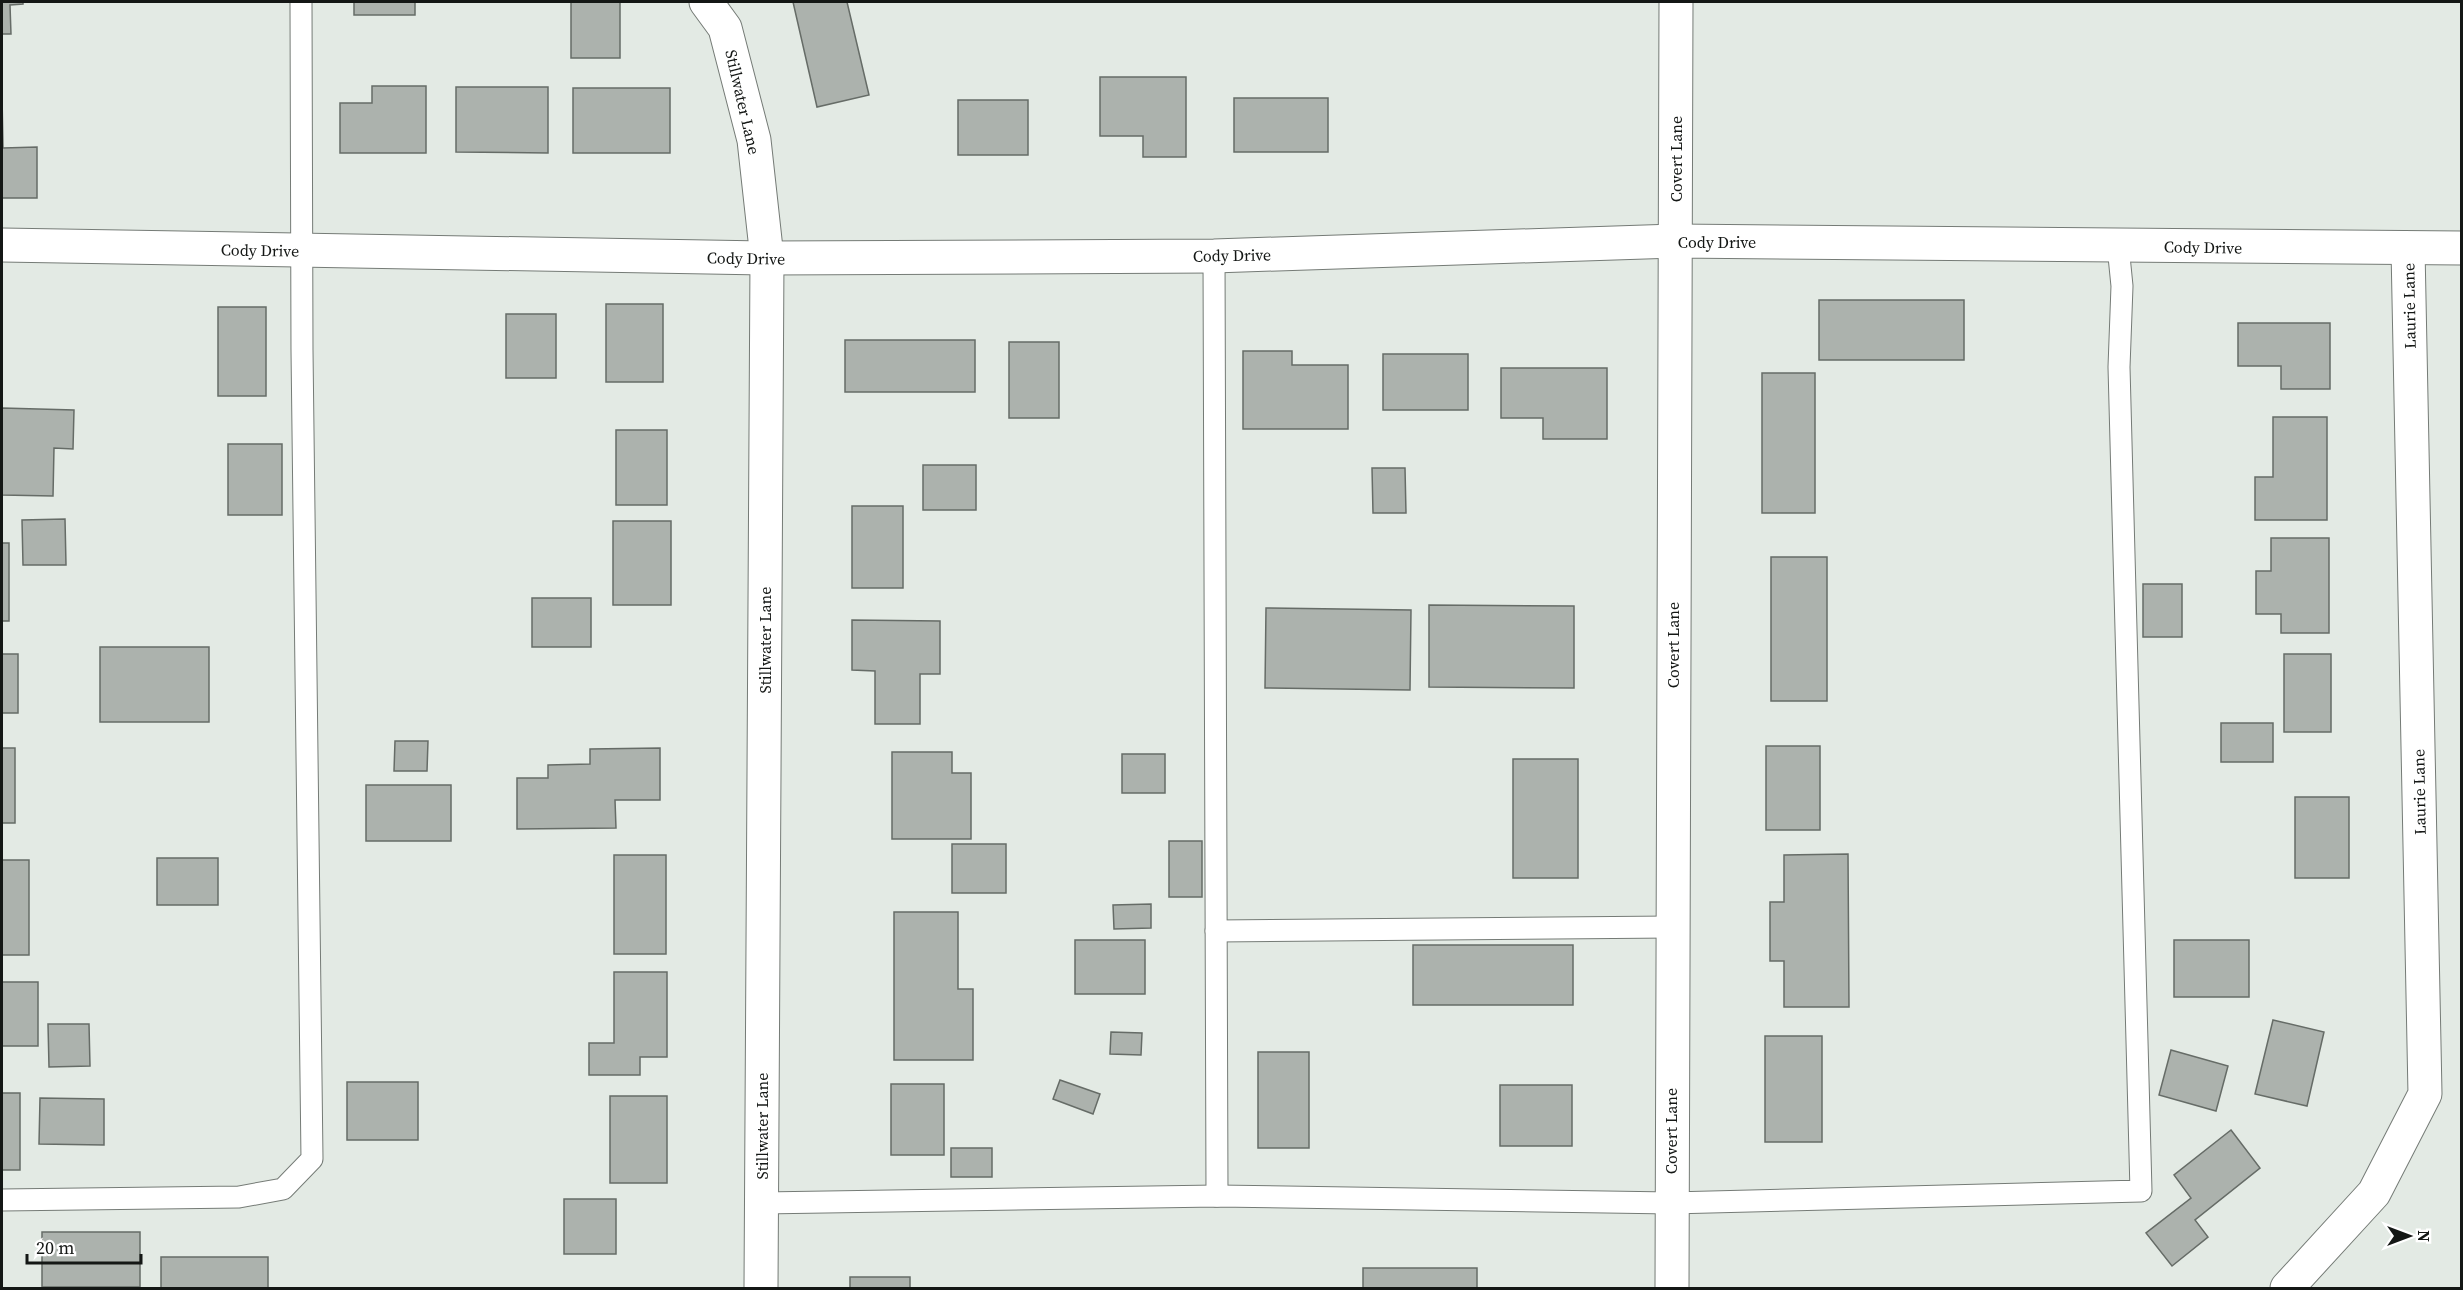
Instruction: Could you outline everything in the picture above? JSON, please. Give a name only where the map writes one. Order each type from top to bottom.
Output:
[{"type":"street","name":"Stillwater Lane","points":[[706,2],[725,28],[754,140],[767,258],[761,1288]]},
{"type":"street","name":"Covert Lane","points":[[1672,1288],[1676,2]]},
{"type":"street","name":"Cody Drive","points":[[2,245],[767,258],[1214,256],[1675,242],[2462,248]]},
{"type":"street","name":"Laurie Lane","points":[[2287,1288],[2374,1193],[2425,1094],[2408,249]]},
{"type":"lane","points":[[2,1200],[239,1197],[283,1189],[312,1159],[302,350],[301,2]]},
{"type":"lane","points":[[761,1203],[1217,1196],[1671,1203],[2141,1191],[2119,367],[2122,286],[2118,246]]},
{"type":"lane","points":[[1214,256],[1217,1196]]},
{"type":"lane","points":[[1216,931],[1672,927]]},
{"type":"building","points":[[2,2],[23,2],[23,4],[10,5],[11,34],[2,34]]},
{"type":"building","points":[[354,2],[415,2],[415,15],[354,15]]},
{"type":"building","points":[[571,2],[620,2],[620,58],[571,58]]},
{"type":"building","points":[[793,2],[847,2],[869,95],[817,107]]},
{"type":"building","points":[[1100,77],[1186,77],[1186,157],[1143,157],[1143,136],[1100,136]]},
{"type":"building","points":[[372,86],[426,86],[426,153],[340,153],[340,103],[372,103]]},
{"type":"building","points":[[456,87],[548,87],[548,153],[456,152]]},
{"type":"building","points":[[573,88],[670,88],[670,153],[573,153]]},
{"type":"building","points":[[2,96],[3,148],[37,147],[37,198],[2,198]]},
{"type":"building","points":[[1234,98],[1328,98],[1328,152],[1234,152]]},
{"type":"building","points":[[958,100],[1028,100],[1028,155],[958,155]]},
{"type":"building","points":[[1819,300],[1964,300],[1964,360],[1819,360]]},
{"type":"building","points":[[606,304],[663,304],[663,382],[606,382]]},
{"type":"building","points":[[218,307],[266,307],[266,396],[218,396]]},
{"type":"building","points":[[506,314],[556,314],[556,378],[506,378]]},
{"type":"building","points":[[2238,323],[2330,323],[2330,389],[2281,389],[2281,366],[2238,366]]},
{"type":"building","points":[[845,340],[975,340],[975,392],[845,392]]},
{"type":"building","points":[[1009,342],[1059,342],[1059,418],[1009,418]]},
{"type":"building","points":[[1243,351],[1292,351],[1292,365],[1348,365],[1348,429],[1243,429]]},
{"type":"building","points":[[1383,354],[1468,354],[1468,410],[1383,410]]},
{"type":"building","points":[[1501,368],[1607,368],[1607,439],[1543,439],[1543,418],[1501,418]]},
{"type":"building","points":[[1762,373],[1815,373],[1815,513],[1762,513]]},
{"type":"building","points":[[2,408],[74,410],[73,449],[54,448],[53,496],[2,495]]},
{"type":"building","points":[[2273,417],[2327,417],[2327,520],[2255,520],[2255,477],[2273,477]]},
{"type":"building","points":[[616,430],[667,430],[667,505],[616,505]]},
{"type":"building","points":[[228,444],[282,444],[282,515],[228,515]]},
{"type":"building","points":[[923,465],[976,465],[976,510],[923,510]]},
{"type":"building","points":[[1372,468],[1405,468],[1406,513],[1373,513]]},
{"type":"building","points":[[852,506],[903,506],[903,588],[852,588]]},
{"type":"building","points":[[65,519],[66,565],[23,565],[22,520]]},
{"type":"building","points":[[613,521],[671,521],[671,605],[613,605]]},
{"type":"building","points":[[2271,538],[2329,538],[2329,633],[2281,633],[2281,614],[2256,614],[2256,571],[2271,571]]},
{"type":"building","points":[[2,543],[9,543],[9,621],[2,621]]},
{"type":"building","points":[[1771,557],[1827,557],[1827,701],[1771,701]]},
{"type":"building","points":[[2143,584],[2182,584],[2182,637],[2143,637]]},
{"type":"building","points":[[532,598],[591,598],[591,647],[532,647]]},
{"type":"building","points":[[1429,605],[1574,606],[1574,688],[1429,687]]},
{"type":"building","points":[[1266,608],[1411,610],[1410,690],[1265,688]]},
{"type":"building","points":[[852,620],[940,621],[940,674],[920,674],[920,724],[875,724],[875,671],[852,670]]},
{"type":"building","points":[[100,647],[209,647],[209,722],[100,722]]},
{"type":"building","points":[[2,654],[18,654],[18,713],[2,713]]},
{"type":"building","points":[[2284,654],[2331,654],[2331,732],[2284,732]]},
{"type":"building","points":[[2221,723],[2273,723],[2273,762],[2221,762]]},
{"type":"building","points":[[395,741],[428,741],[427,771],[394,771]]},
{"type":"building","points":[[1766,746],[1820,746],[1820,830],[1766,830]]},
{"type":"building","points":[[2,748],[15,748],[15,823],[2,823]]},
{"type":"building","points":[[660,748],[660,800],[615,800],[616,828],[517,829],[517,778],[548,778],[548,765],[590,764],[590,749]]},
{"type":"building","points":[[892,752],[952,752],[952,773],[971,773],[971,839],[892,839]]},
{"type":"building","points":[[1122,754],[1165,754],[1165,793],[1122,793]]},
{"type":"building","points":[[1513,759],[1578,759],[1578,878],[1513,878]]},
{"type":"building","points":[[366,785],[451,785],[451,841],[366,841]]},
{"type":"building","points":[[2295,797],[2349,797],[2349,878],[2295,878]]},
{"type":"building","points":[[1169,841],[1202,841],[1202,897],[1169,897]]},
{"type":"building","points":[[952,844],[1006,844],[1006,893],[952,893]]},
{"type":"building","points":[[1848,854],[1849,1007],[1784,1007],[1784,961],[1770,961],[1770,902],[1784,902],[1784,855]]},
{"type":"building","points":[[614,855],[666,855],[666,954],[614,954]]},
{"type":"building","points":[[157,858],[218,858],[218,905],[157,905]]},
{"type":"building","points":[[2,860],[29,860],[29,955],[2,955]]},
{"type":"building","points":[[1151,904],[1151,928],[1114,929],[1113,905]]},
{"type":"building","points":[[894,912],[958,912],[958,989],[973,989],[973,1060],[894,1060]]},
{"type":"building","points":[[1075,940],[1145,940],[1145,994],[1075,994]]},
{"type":"building","points":[[2174,940],[2249,940],[2249,997],[2174,997]]},
{"type":"building","points":[[1413,945],[1573,945],[1573,1005],[1413,1005]]},
{"type":"building","points":[[614,972],[667,972],[667,1057],[640,1057],[640,1075],[589,1075],[589,1043],[614,1043]]},
{"type":"building","points":[[2,982],[38,982],[38,1046],[2,1046]]},
{"type":"building","points":[[2273,1020],[2324,1032],[2307,1106],[2255,1094]]},
{"type":"building","points":[[48,1024],[89,1024],[90,1066],[49,1067]]},
{"type":"building","points":[[1111,1032],[1142,1033],[1141,1055],[1110,1054]]},
{"type":"building","points":[[1765,1036],[1822,1036],[1822,1142],[1765,1142]]},
{"type":"building","points":[[2171,1050],[2228,1066],[2216,1111],[2159,1095]]},
{"type":"building","points":[[1258,1052],[1309,1052],[1309,1148],[1258,1148]]},
{"type":"building","points":[[1060,1080],[1100,1094],[1093,1114],[1053,1099]]},
{"type":"building","points":[[347,1082],[418,1082],[418,1140],[347,1140]]},
{"type":"building","points":[[891,1084],[944,1084],[944,1155],[891,1155]]},
{"type":"building","points":[[1500,1085],[1572,1085],[1572,1146],[1500,1146]]},
{"type":"building","points":[[2,1093],[20,1093],[20,1170],[2,1170]]},
{"type":"building","points":[[610,1096],[667,1096],[667,1183],[610,1183]]},
{"type":"building","points":[[40,1098],[104,1099],[104,1145],[39,1144]]},
{"type":"building","points":[[2231,1130],[2260,1168],[2195,1220],[2208,1237],[2172,1266],[2146,1233],[2191,1198],[2174,1175]]},
{"type":"building","points":[[951,1148],[992,1148],[992,1177],[951,1177]]},
{"type":"building","points":[[564,1199],[616,1199],[616,1254],[564,1254]]},
{"type":"building","points":[[42,1232],[140,1232],[140,1287],[42,1287]]},
{"type":"building","points":[[161,1257],[268,1257],[268,1288],[161,1288]]},
{"type":"building","points":[[1363,1268],[1477,1268],[1477,1288],[1363,1288]]},
{"type":"building","points":[[850,1277],[910,1277],[910,1288],[850,1288]]}]
